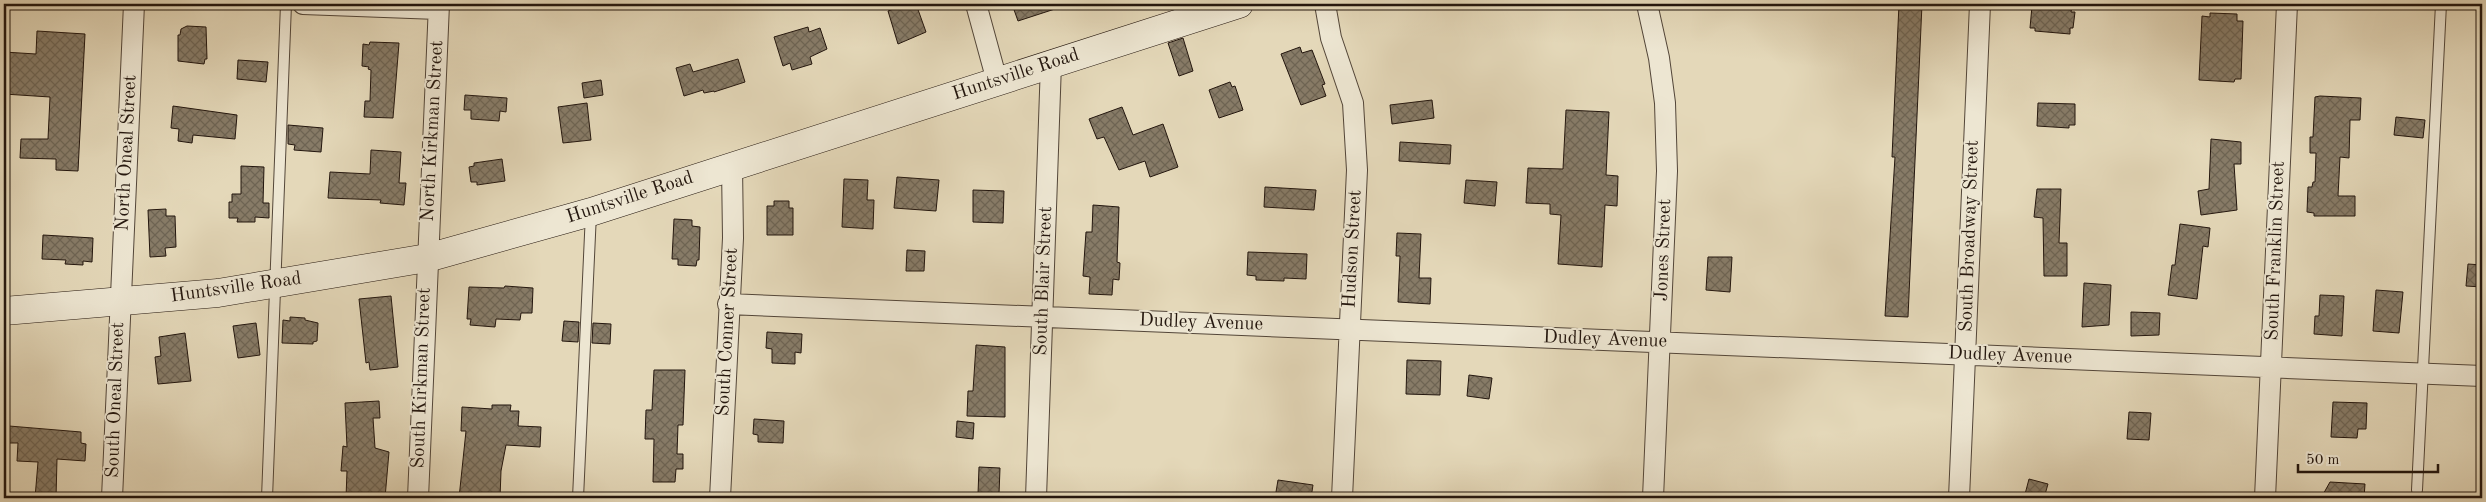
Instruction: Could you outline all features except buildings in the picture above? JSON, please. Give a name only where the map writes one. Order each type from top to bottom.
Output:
[{"type":"main road","name":"Huntsville Road","points":[[4,311],[121,302],[275,285],[427,258],[591,212],[1239,4]]},
{"type":"street","name":"North Oneal Street","points":[[121,302],[134,4]]},
{"type":"street","points":[[303,4],[438,6]]},
{"type":"street","points":[[976,4],[997,81]]},
{"type":"street","name":"Hudson Street","points":[[1325,4],[1331,38],[1353,102],[1357,170],[1342,498]]},
{"type":"street","name":"Jones Street","points":[[1647,4],[1660,58],[1665,103],[1667,171],[1653,498]]},
{"type":"street","name":"South Broadway Street","points":[[1959,498],[1980,4]]},
{"type":"street","name":"South Franklin Street","points":[[2265,498],[2287,4]]},
{"type":"street","name":"North Kirkman Street","points":[[427,258],[438,6]]},
{"type":"street","name":"South Blair Street","points":[[1036,498],[1051,64]]},
{"type":"street","name":"South Conner Street","points":[[720,498],[728,304],[733,238],[732,166]]},
{"type":"street","name":"South Kirkman Street","points":[[418,498],[427,258]]},
{"type":"street","name":"South Oneal Street","points":[[112,498],[121,302]]},
{"type":"street","name":"Dudley Avenue","points":[[728,304],[2482,376]]},
{"type":"lane","points":[[267,498],[286,4]]},
{"type":"lane","points":[[2417,490],[2441,4]]},
{"type":"lane","points":[[578,498],[591,212]]}]
